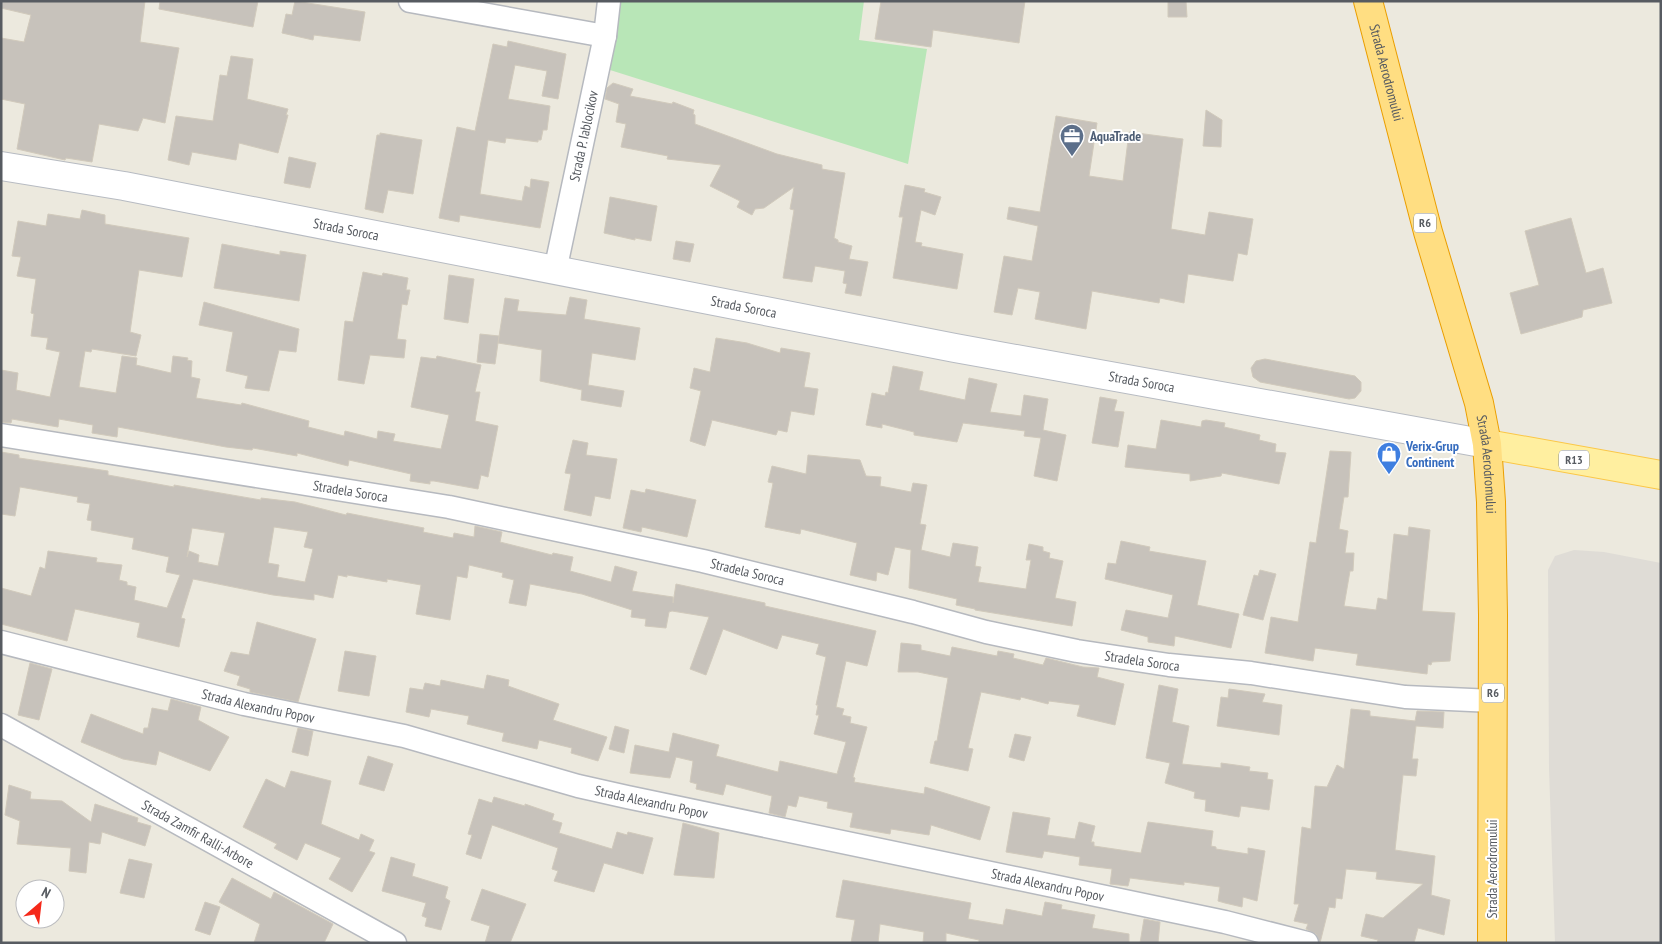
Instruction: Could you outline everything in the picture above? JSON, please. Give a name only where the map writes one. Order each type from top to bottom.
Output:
[{"type":"highway","name":"Strada Aerodromului","points":[[1368,1],[1428,232],[1479,403],[1487,444],[1492,502],[1492,943]]},
{"type":"main road","name":"R13","points":[[1487,444],[1661,475]]},
{"type":"street","points":[[410,1],[605,36]]},
{"type":"street","name":"Strada P. Iablocikov","points":[[555,271],[605,36],[609,1]]},
{"type":"street","name":"Strada Soroca","points":[[1,166],[124,186],[955,348],[1487,444]]},
{"type":"street","name":"Stradela Sorocа","points":[[1,435],[449,507],[703,561],[906,610],[986,632],[1069,649],[1405,697],[1493,701]]},
{"type":"street","name":"Strada Alexandru Popov","points":[[1,642],[244,704],[404,736],[569,783],[627,797],[1225,922],[1307,943]]},
{"type":"street","name":"Strada Zamfir Ralli-Arbore","points":[[1,725],[390,942]]},
{"type":"shaded area","points":[[1574,550],[1604,552],[1661,563],[1661,943],[1555,943],[1549,769],[1548,570],[1555,556]]},
{"type":"green space","points":[[621,1],[864,1],[859,40],[927,49],[908,164],[610,70]]},
{"type":"building","points":[[1,1],[145,1],[140,42],[179,48],[165,123],[143,118],[138,131],[99,124],[92,162],[66,158],[65,160],[17,149],[25,104],[1,99],[1,38],[24,42],[31,15],[1,8]]},
{"type":"building","points":[[160,1],[258,1],[253,27],[159,9]]},
{"type":"building","points":[[295,1],[365,12],[360,41],[314,35],[313,40],[282,33],[286,14],[292,15]]},
{"type":"building","points":[[881,1],[1025,1],[1019,43],[933,30],[931,47],[875,39]]},
{"type":"building","points":[[1168,1],[1186,1],[1187,17],[1168,17]]},
{"type":"building","points":[[508,41],[566,54],[558,99],[542,96],[547,71],[515,65],[508,99],[550,106],[547,130],[543,130],[541,140],[538,140],[538,142],[506,138],[505,143],[488,140],[480,194],[522,201],[525,186],[530,188],[531,179],[549,182],[540,228],[460,215],[459,222],[439,218],[457,127],[475,131],[493,44],[507,47]]},
{"type":"building","points":[[231,56],[253,59],[247,99],[288,109],[278,153],[239,143],[236,160],[192,152],[189,165],[168,160],[176,116],[213,121],[220,75],[227,76]]},
{"type":"building","points":[[613,83],[633,89],[630,96],[672,104],[673,102],[694,110],[695,124],[777,154],[822,165],[822,169],[845,173],[834,238],[838,242],[852,246],[849,259],[868,262],[861,296],[845,293],[847,284],[843,283],[845,271],[815,266],[812,282],[783,278],[794,210],[790,209],[794,187],[764,208],[755,209],[752,215],[737,207],[740,201],[710,186],[721,165],[667,159],[668,156],[621,147],[626,124],[616,122],[619,104],[605,99],[607,88]]},
{"type":"building","points":[[1206,110],[1222,120],[1221,147],[1203,146]]},
{"type":"building","points":[[1056,116],[1097,123],[1089,176],[1123,181],[1129,132],[1183,139],[1171,229],[1205,235],[1209,212],[1253,219],[1247,255],[1238,253],[1233,281],[1188,274],[1184,303],[1160,298],[1159,303],[1092,291],[1086,329],[1035,319],[1040,292],[1018,288],[1012,315],[994,312],[1004,256],[1032,261],[1038,226],[1007,219],[1009,207],[1040,212]]},
{"type":"building","points":[[380,133],[422,140],[413,194],[388,190],[383,213],[365,209],[377,135],[380,135]]},
{"type":"building","points":[[289,157],[316,163],[310,188],[284,183]]},
{"type":"building","points":[[905,185],[925,189],[924,192],[941,197],[935,215],[921,210],[915,242],[922,243],[921,246],[963,254],[957,289],[893,278],[903,217],[899,217]]},
{"type":"building","points":[[610,197],[657,206],[651,241],[635,238],[635,240],[604,233]]},
{"type":"building","points":[[82,210],[105,215],[105,224],[189,238],[182,277],[139,270],[130,332],[141,335],[136,356],[92,349],[91,352],[85,351],[79,387],[116,393],[122,356],[137,358],[136,365],[171,373],[173,356],[188,358],[187,360],[192,361],[191,377],[200,379],[196,398],[241,405],[242,403],[309,421],[308,427],[344,436],[345,431],[377,439],[378,431],[395,434],[393,441],[441,449],[449,415],[411,407],[421,357],[436,359],[437,356],[481,365],[475,392],[480,392],[475,421],[498,426],[488,477],[481,475],[478,489],[434,481],[430,481],[430,484],[410,481],[411,474],[349,460],[348,466],[297,453],[297,456],[253,448],[252,450],[226,447],[118,427],[117,437],[92,433],[93,425],[59,419],[58,427],[12,419],[11,423],[1,422],[1,370],[18,373],[16,390],[50,397],[60,352],[46,349],[48,338],[31,336],[34,314],[31,313],[36,279],[17,276],[21,257],[12,256],[18,221],[46,226],[48,214],[80,219]]},
{"type":"building","points":[[1571,218],[1586,273],[1603,268],[1612,303],[1583,310],[1582,317],[1521,334],[1510,293],[1539,285],[1525,231]]},
{"type":"building","points":[[676,241],[694,244],[690,262],[673,259]]},
{"type":"building","points":[[222,244],[280,255],[280,251],[306,255],[299,301],[214,288]]},
{"type":"building","points":[[363,272],[382,276],[383,273],[408,278],[406,290],[410,290],[407,305],[402,304],[397,339],[406,340],[404,358],[370,355],[364,384],[338,380],[345,321],[353,322]]},
{"type":"building","points":[[449,275],[474,279],[468,323],[444,319]]},
{"type":"building","points":[[570,297],[587,300],[584,319],[640,328],[635,360],[592,353],[588,385],[624,391],[621,407],[581,400],[582,390],[540,381],[542,350],[498,343],[505,298],[519,300],[517,311],[566,315]]},
{"type":"building","points":[[204,302],[299,329],[296,352],[279,350],[269,391],[245,388],[248,376],[226,371],[233,332],[199,325]]},
{"type":"building","points":[[480,334],[499,336],[495,364],[477,362]]},
{"type":"building","points":[[716,338],[747,343],[780,353],[781,348],[810,353],[804,387],[818,389],[814,415],[791,411],[787,432],[778,430],[776,435],[712,420],[705,446],[690,441],[701,391],[690,388],[694,368],[710,372]]},
{"type":"building","points":[[1265,359],[1355,376],[1361,382],[1361,391],[1355,398],[1349,399],[1260,382],[1253,377],[1251,368],[1256,361]]},
{"type":"building","points":[[893,366],[923,372],[919,390],[965,400],[969,378],[997,384],[990,412],[1021,416],[1024,395],[1048,399],[1043,430],[1066,435],[1057,481],[1034,476],[1041,438],[1024,436],[1025,431],[963,423],[957,442],[914,435],[914,432],[882,424],[882,428],[866,425],[872,393],[885,396],[886,392],[888,393]]},
{"type":"building","points":[[1100,397],[1117,400],[1114,411],[1124,412],[1118,447],[1092,443]]},
{"type":"building","points":[[1161,420],[1201,427],[1202,421],[1206,420],[1225,423],[1224,427],[1260,435],[1259,440],[1276,444],[1275,452],[1286,453],[1279,484],[1222,473],[1221,476],[1190,481],[1190,474],[1125,467],[1128,445],[1156,449]]},
{"type":"building","points":[[573,440],[588,443],[586,455],[617,459],[610,499],[595,496],[591,516],[564,510],[571,474],[565,473]]},
{"type":"building","points":[[1330,451],[1351,452],[1348,497],[1344,497],[1339,529],[1348,531],[1345,553],[1354,553],[1353,571],[1350,571],[1344,606],[1376,610],[1378,598],[1387,600],[1394,534],[1408,536],[1409,527],[1430,530],[1422,611],[1455,613],[1450,661],[1428,664],[1427,674],[1356,665],[1358,654],[1315,648],[1313,661],[1265,653],[1271,617],[1298,622],[1310,542],[1316,543]]},
{"type":"building","points":[[1,452],[19,455],[19,458],[108,471],[108,475],[174,487],[174,485],[261,500],[261,498],[295,502],[346,515],[347,513],[424,528],[423,532],[453,538],[454,533],[474,537],[475,526],[502,532],[500,542],[552,555],[553,553],[573,557],[570,571],[611,582],[615,566],[637,572],[632,591],[673,597],[673,603],[676,584],[765,603],[765,606],[876,631],[867,666],[846,661],[836,707],[844,709],[842,715],[851,717],[850,723],[867,727],[853,777],[855,778],[854,782],[924,794],[925,787],[990,807],[980,840],[931,825],[929,835],[891,829],[890,834],[850,827],[853,813],[827,808],[828,802],[799,796],[796,807],[788,805],[785,817],[769,813],[772,796],[726,784],[723,795],[696,789],[697,784],[690,782],[693,761],[676,757],[670,778],[630,773],[635,745],[669,752],[673,733],[719,745],[716,756],[778,772],[780,761],[837,774],[846,742],[814,734],[819,715],[816,715],[818,705],[816,705],[826,657],[816,654],[819,644],[782,635],[777,649],[723,629],[706,675],[690,669],[709,617],[672,611],[669,612],[666,628],[645,626],[646,619],[631,617],[632,610],[582,594],[530,584],[526,606],[509,603],[514,580],[502,577],[503,573],[469,565],[467,578],[457,576],[450,620],[416,614],[421,585],[387,579],[387,582],[338,575],[333,598],[314,594],[314,600],[273,595],[193,579],[181,618],[185,619],[179,647],[137,637],[140,623],[75,609],[67,641],[1,624],[1,588],[31,596],[40,567],[45,569],[48,551],[97,558],[96,562],[122,565],[119,580],[127,582],[127,585],[136,587],[134,600],[167,608],[180,575],[166,572],[169,557],[132,549],[134,538],[91,530],[92,521],[87,520],[90,504],[77,502],[78,497],[20,487],[15,516],[1,514]],"holes":[[[274,527],[308,532],[304,547],[313,549],[305,582],[277,577],[279,565],[268,563]],[[192,528],[225,533],[218,566],[198,562],[199,555],[189,551],[187,557]]]},
{"type":"building","points":[[808,455],[860,460],[866,476],[881,477],[880,486],[911,492],[913,483],[927,485],[920,524],[926,525],[921,550],[950,557],[953,543],[978,547],[975,566],[981,567],[978,582],[1026,589],[1031,560],[1026,560],[1029,544],[1043,547],[1043,551],[1050,553],[1049,558],[1063,561],[1055,598],[1076,602],[1072,626],[975,610],[956,605],[957,599],[909,588],[911,550],[895,547],[888,575],[877,572],[876,581],[850,575],[857,543],[801,529],[800,534],[765,527],[773,483],[768,482],[772,466],[806,474]]},
{"type":"building","points":[[646,489],[696,500],[687,537],[642,527],[641,532],[623,528],[631,490],[645,493]]},
{"type":"building","points":[[1121,541],[1150,547],[1149,551],[1206,561],[1197,605],[1239,614],[1231,648],[1175,636],[1174,646],[1148,642],[1148,637],[1121,630],[1126,610],[1168,618],[1173,595],[1105,579],[1108,563],[1116,564]]},
{"type":"building","points":[[1260,570],[1276,574],[1263,620],[1243,615],[1254,575],[1258,576]]},
{"type":"building","points":[[257,622],[316,639],[298,702],[250,692],[250,689],[237,685],[240,676],[224,671],[231,652],[249,655]]},
{"type":"building","points":[[901,643],[921,645],[921,650],[950,656],[952,647],[997,656],[998,651],[1014,654],[1013,658],[1043,665],[1046,658],[1083,667],[1099,668],[1097,677],[1124,684],[1115,725],[1077,716],[1080,705],[1049,701],[1048,704],[1021,697],[1020,700],[981,692],[968,748],[973,749],[968,771],[930,763],[935,741],[937,741],[948,678],[918,672],[898,672]]},
{"type":"building","points":[[345,651],[376,656],[369,696],[338,691]]},
{"type":"building","points":[[30,663],[52,669],[39,720],[18,715]]},
{"type":"building","points":[[487,675],[509,680],[508,686],[559,704],[553,720],[607,737],[598,761],[571,753],[572,748],[539,740],[537,749],[502,741],[504,733],[467,724],[469,716],[431,709],[429,717],[406,712],[410,688],[423,690],[425,683],[440,686],[441,680],[484,689]]},
{"type":"building","points":[[1159,685],[1178,689],[1172,722],[1189,726],[1182,764],[1221,768],[1221,763],[1250,767],[1249,771],[1268,773],[1267,779],[1273,780],[1269,810],[1241,806],[1239,817],[1205,811],[1206,800],[1194,798],[1195,792],[1165,783],[1170,763],[1146,758]]},
{"type":"building","points":[[1229,689],[1265,694],[1262,702],[1282,705],[1279,735],[1217,726],[1221,697],[1228,698]]},
{"type":"building","points":[[171,699],[201,707],[198,720],[229,737],[210,771],[159,751],[156,765],[123,759],[81,742],[91,714],[143,734],[144,728],[148,728],[152,708],[168,711]]},
{"type":"building","points":[[1351,709],[1370,711],[1370,716],[1415,721],[1417,711],[1444,712],[1443,728],[1416,726],[1412,759],[1418,759],[1416,776],[1403,775],[1395,850],[1435,856],[1431,895],[1450,900],[1444,935],[1418,928],[1414,943],[1377,943],[1378,940],[1361,936],[1366,914],[1383,918],[1423,884],[1376,879],[1377,872],[1346,869],[1342,899],[1336,898],[1335,908],[1329,907],[1320,943],[1316,934],[1306,929],[1308,924],[1294,921],[1299,904],[1294,904],[1302,827],[1311,829],[1315,786],[1327,787],[1337,765],[1344,769]]},
{"type":"building","points":[[615,726],[629,730],[624,753],[609,749]]},
{"type":"building","points":[[298,728],[313,731],[308,756],[292,752]]},
{"type":"building","points":[[1015,734],[1031,737],[1024,761],[1009,757]]},
{"type":"building","points":[[368,756],[393,764],[384,791],[359,784]]},
{"type":"building","points":[[291,771],[331,781],[321,824],[359,840],[361,834],[374,840],[369,851],[375,853],[352,892],[329,879],[341,858],[305,843],[297,860],[274,848],[277,844],[243,827],[266,779],[285,788]]},
{"type":"building","points":[[9,785],[31,792],[30,799],[62,801],[91,822],[95,804],[138,818],[137,822],[151,826],[145,846],[102,832],[100,844],[89,842],[86,873],[69,871],[71,848],[17,844],[20,821],[5,815]]},
{"type":"building","points":[[494,797],[525,806],[525,804],[554,814],[552,820],[562,823],[559,833],[612,849],[617,832],[627,835],[628,832],[653,838],[643,874],[604,863],[594,892],[554,881],[558,871],[552,869],[558,848],[492,825],[481,859],[466,854],[472,835],[468,834],[479,799],[492,803]]},
{"type":"building","points":[[1013,812],[1050,818],[1047,835],[1075,839],[1079,822],[1095,826],[1091,842],[1094,842],[1094,846],[1141,853],[1148,822],[1213,831],[1211,846],[1216,847],[1216,849],[1248,854],[1248,848],[1265,851],[1257,901],[1243,897],[1242,907],[1225,903],[1218,901],[1220,887],[1184,882],[1184,885],[1130,878],[1128,886],[1110,884],[1112,869],[1079,865],[1080,857],[1044,851],[1042,858],[1006,852]]},
{"type":"building","points":[[683,823],[719,833],[714,878],[674,875]]},
{"type":"building","points":[[391,857],[415,864],[412,876],[448,887],[445,898],[450,901],[441,930],[425,926],[427,918],[422,916],[426,903],[382,891]]},
{"type":"building","points":[[129,859],[152,864],[144,898],[120,893]]},
{"type":"building","points":[[232,878],[271,899],[274,892],[333,924],[324,943],[254,943],[260,924],[219,902]]},
{"type":"building","points":[[843,880],[971,903],[968,919],[1003,925],[1006,909],[1042,916],[1045,902],[1062,905],[1061,909],[1095,915],[1092,928],[1129,934],[1129,943],[979,943],[979,940],[946,933],[946,943],[923,943],[924,932],[880,924],[878,943],[851,943],[855,920],[836,917]]},
{"type":"building","points":[[482,889],[526,904],[510,943],[485,943],[490,926],[471,920]]},
{"type":"building","points":[[205,902],[220,907],[210,935],[195,930]]},
{"type":"building","points":[[1144,919],[1160,922],[1158,943],[1140,943]]},
{"type":"place","name":"AquaTrade","points":[[1072,157]]},
{"type":"place","name":"Verix-Grup Continent","points":[[1389,475]]}]
